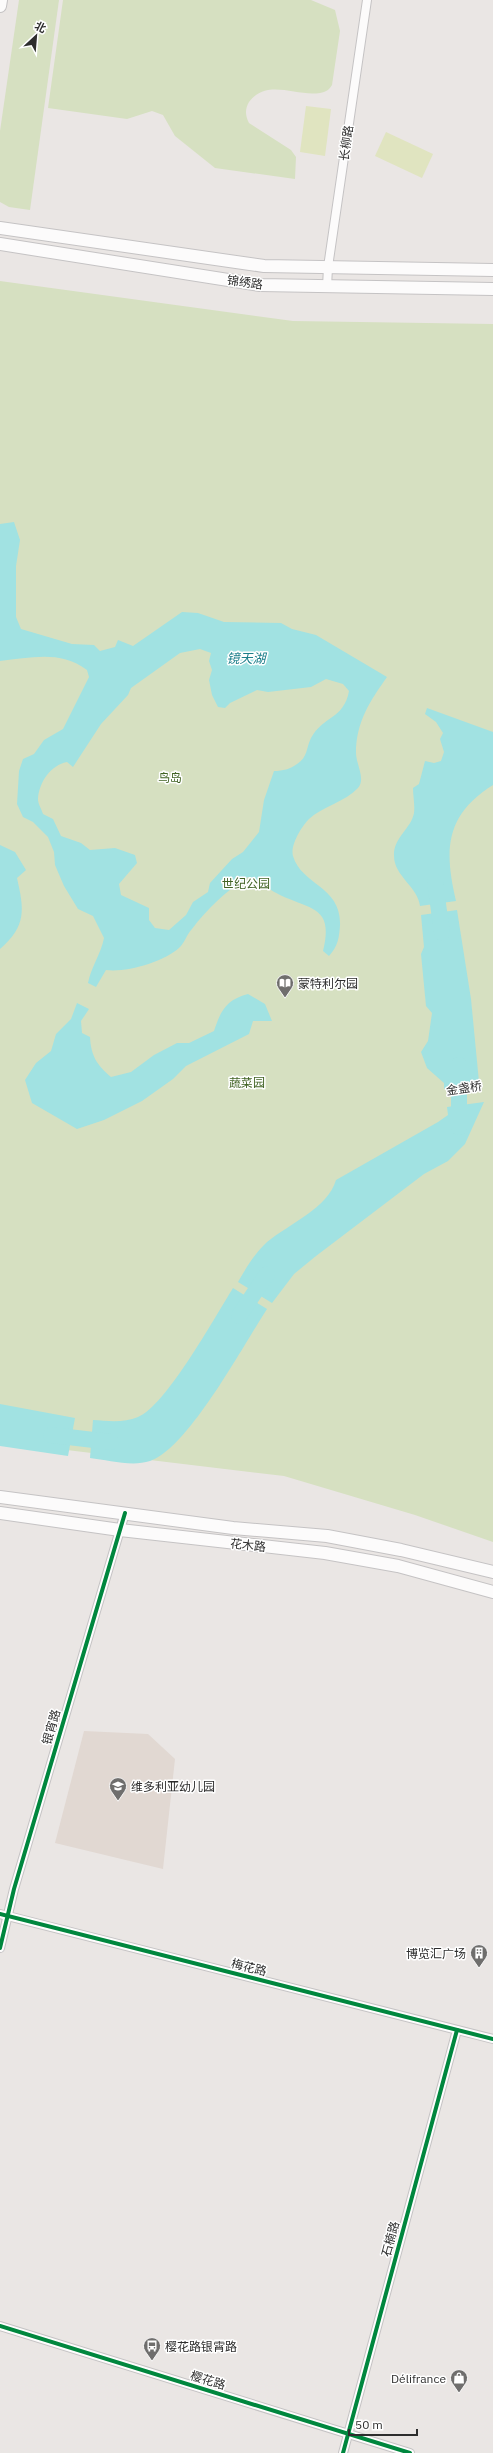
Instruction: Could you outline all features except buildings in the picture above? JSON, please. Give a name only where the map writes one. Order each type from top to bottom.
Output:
[{"type":"main road","name":"锦绣路","points":[[0,228],[264,266],[493,270]]},
{"type":"main road","name":"锦绣路","points":[[0,244],[260,284],[327,287],[493,289]]},
{"type":"main road","name":"花木路","points":[[0,1497],[125,1514],[327,1536],[401,1550],[493,1572]]},
{"type":"main road","name":"花木路","points":[[0,1513],[120,1530],[325,1553],[398,1566],[493,1592]]},
{"type":"street","name":"长柳路","points":[[327,287],[328,267],[367,0]]},
{"type":"street","name":"银宵路","points":[[0,1948],[3,1915],[125,1514]]},
{"type":"street","name":"梅花路","points":[[3,1915],[493,2038]]},
{"type":"street","name":"石楠路","points":[[343,2453],[457,2030]]},
{"type":"street","name":"樱花路","points":[[0,2326],[410,2453]]},
{"type":"shaded area","name":"维多利亚幼儿园","points":[[84,1731],[148,1734],[175,1759],[163,1869],[55,1843]]},
{"type":"green space","points":[[19,0],[59,0],[30,210],[9,207],[0,202],[0,131]]},
{"type":"green space","points":[[63,0],[311,0],[335,10],[340,31],[332,85],[330,88],[322,93],[311,94],[282,90],[264,91],[256,95],[249,102],[247,107],[246,115],[249,123],[291,150],[296,157],[295,179],[215,168],[175,136],[163,115],[152,111],[127,119],[48,108]]},
{"type":"green space","points":[[306,106],[331,109],[325,156],[300,152]]},
{"type":"green space","points":[[386,132],[433,154],[422,178],[375,156]]},
{"type":"green space","name":"世纪公园","points":[[0,281],[293,321],[493,324],[493,1542],[415,1515],[284,1476],[0,1442]]},
{"type":"water","name":"镜天湖","points":[[14,522],[20,540],[16,566],[16,617],[21,629],[72,644],[94,645],[100,651],[115,647],[118,640],[133,646],[182,612],[198,613],[224,622],[281,623],[292,629],[316,635],[387,677],[365,712],[358,731],[356,757],[361,780],[358,788],[347,797],[309,819],[300,831],[293,847],[293,856],[298,866],[304,874],[328,894],[335,902],[339,913],[340,926],[338,938],[334,949],[329,956],[323,951],[326,936],[325,925],[322,917],[317,912],[310,907],[276,893],[248,877],[232,888],[204,914],[190,931],[182,945],[173,952],[155,962],[134,968],[123,970],[106,970],[96,987],[88,983],[104,938],[93,916],[78,909],[64,886],[55,865],[54,852],[48,837],[33,822],[23,817],[17,804],[19,771],[23,759],[34,754],[44,740],[63,729],[89,677],[87,670],[77,664],[56,658],[34,657],[0,661],[0,524]],"holes":[[[200,649],[211,653],[209,661],[212,670],[209,680],[212,695],[218,707],[225,708],[230,703],[257,690],[268,692],[311,687],[326,679],[343,684],[349,691],[343,707],[321,725],[311,738],[305,755],[301,761],[289,768],[274,771],[264,800],[259,832],[243,852],[232,859],[210,883],[208,892],[193,902],[186,915],[169,930],[155,928],[149,920],[149,908],[121,895],[119,884],[137,863],[135,855],[115,848],[90,850],[81,843],[61,836],[53,819],[43,814],[38,801],[39,793],[43,781],[56,767],[67,762],[73,767],[101,724],[128,695],[131,688],[180,653]]]},
{"type":"water","points":[[427,708],[493,732],[493,785],[477,797],[465,809],[457,821],[452,835],[450,866],[456,901],[420,906],[415,893],[398,870],[395,863],[394,850],[396,844],[412,819],[414,813],[413,788],[419,784],[425,761],[434,763],[441,761],[444,752],[440,739],[443,733],[436,722],[425,714]]},
{"type":"water","points":[[0,845],[15,852],[26,870],[17,878],[22,908],[19,925],[9,941],[0,949]]},
{"type":"water","points":[[457,910],[471,999],[479,1082],[444,1089],[444,1083],[427,1068],[421,1052],[428,1041],[432,1013],[426,1006],[421,954],[424,947],[421,915]]},
{"type":"water","points":[[248,994],[265,1004],[272,1021],[253,1021],[249,1034],[186,1066],[173,1079],[142,1101],[104,1120],[77,1129],[32,1103],[25,1080],[36,1063],[51,1051],[56,1034],[71,1019],[77,1003],[89,1009],[81,1021],[82,1033],[90,1037],[93,1055],[98,1064],[111,1077],[131,1072],[154,1055],[177,1043],[189,1043],[214,1031],[219,1017],[225,1007],[234,999]]},
{"type":"water","points":[[484,1102],[465,1144],[448,1161],[424,1174],[316,1256],[294,1274],[272,1303],[238,1282],[251,1261],[263,1246],[276,1235],[307,1215],[325,1199],[332,1190],[336,1180],[438,1122],[448,1115],[447,1107]]},
{"type":"water","points":[[233,1288],[267,1309],[198,1417],[181,1437],[165,1452],[150,1461],[143,1463],[128,1463],[90,1458],[93,1420],[116,1421],[133,1419],[149,1410],[162,1397],[189,1360]]},
{"type":"water","points":[[0,1404],[75,1418],[68,1456],[0,1446]]},
{"type":"waterway","points":[[435,882],[442,933]]},
{"type":"waterway","points":[[459,1065],[459,1127]]},
{"type":"waterway","points":[[239,1316],[267,1274]]},
{"type":"waterway","points":[[51,1435],[111,1442]]},
{"type":"cycle path","points":[[0,1948],[14,1889],[125,1513]]},
{"type":"cycle path","points":[[0,1914],[493,2039]]},
{"type":"cycle path","points":[[343,2453],[457,2030]]},
{"type":"cycle path","points":[[0,2326],[410,2453]]},
{"type":"place","name":"蒙特利尔园","points":[[285,998]]},
{"type":"place","name":"维多利亚幼儿园","points":[[118,1801]]},
{"type":"place","name":"博览汇广场","points":[[479,1968]]},
{"type":"place","name":"樱花路银霄路","points":[[152,2361]]},
{"type":"place","name":"Délifrance","points":[[459,2393]]},
{"type":"park label","name":"鸟岛","points":[[170,777]]},
{"type":"park label","name":"蔬菜园","points":[[247,1082]]}]
